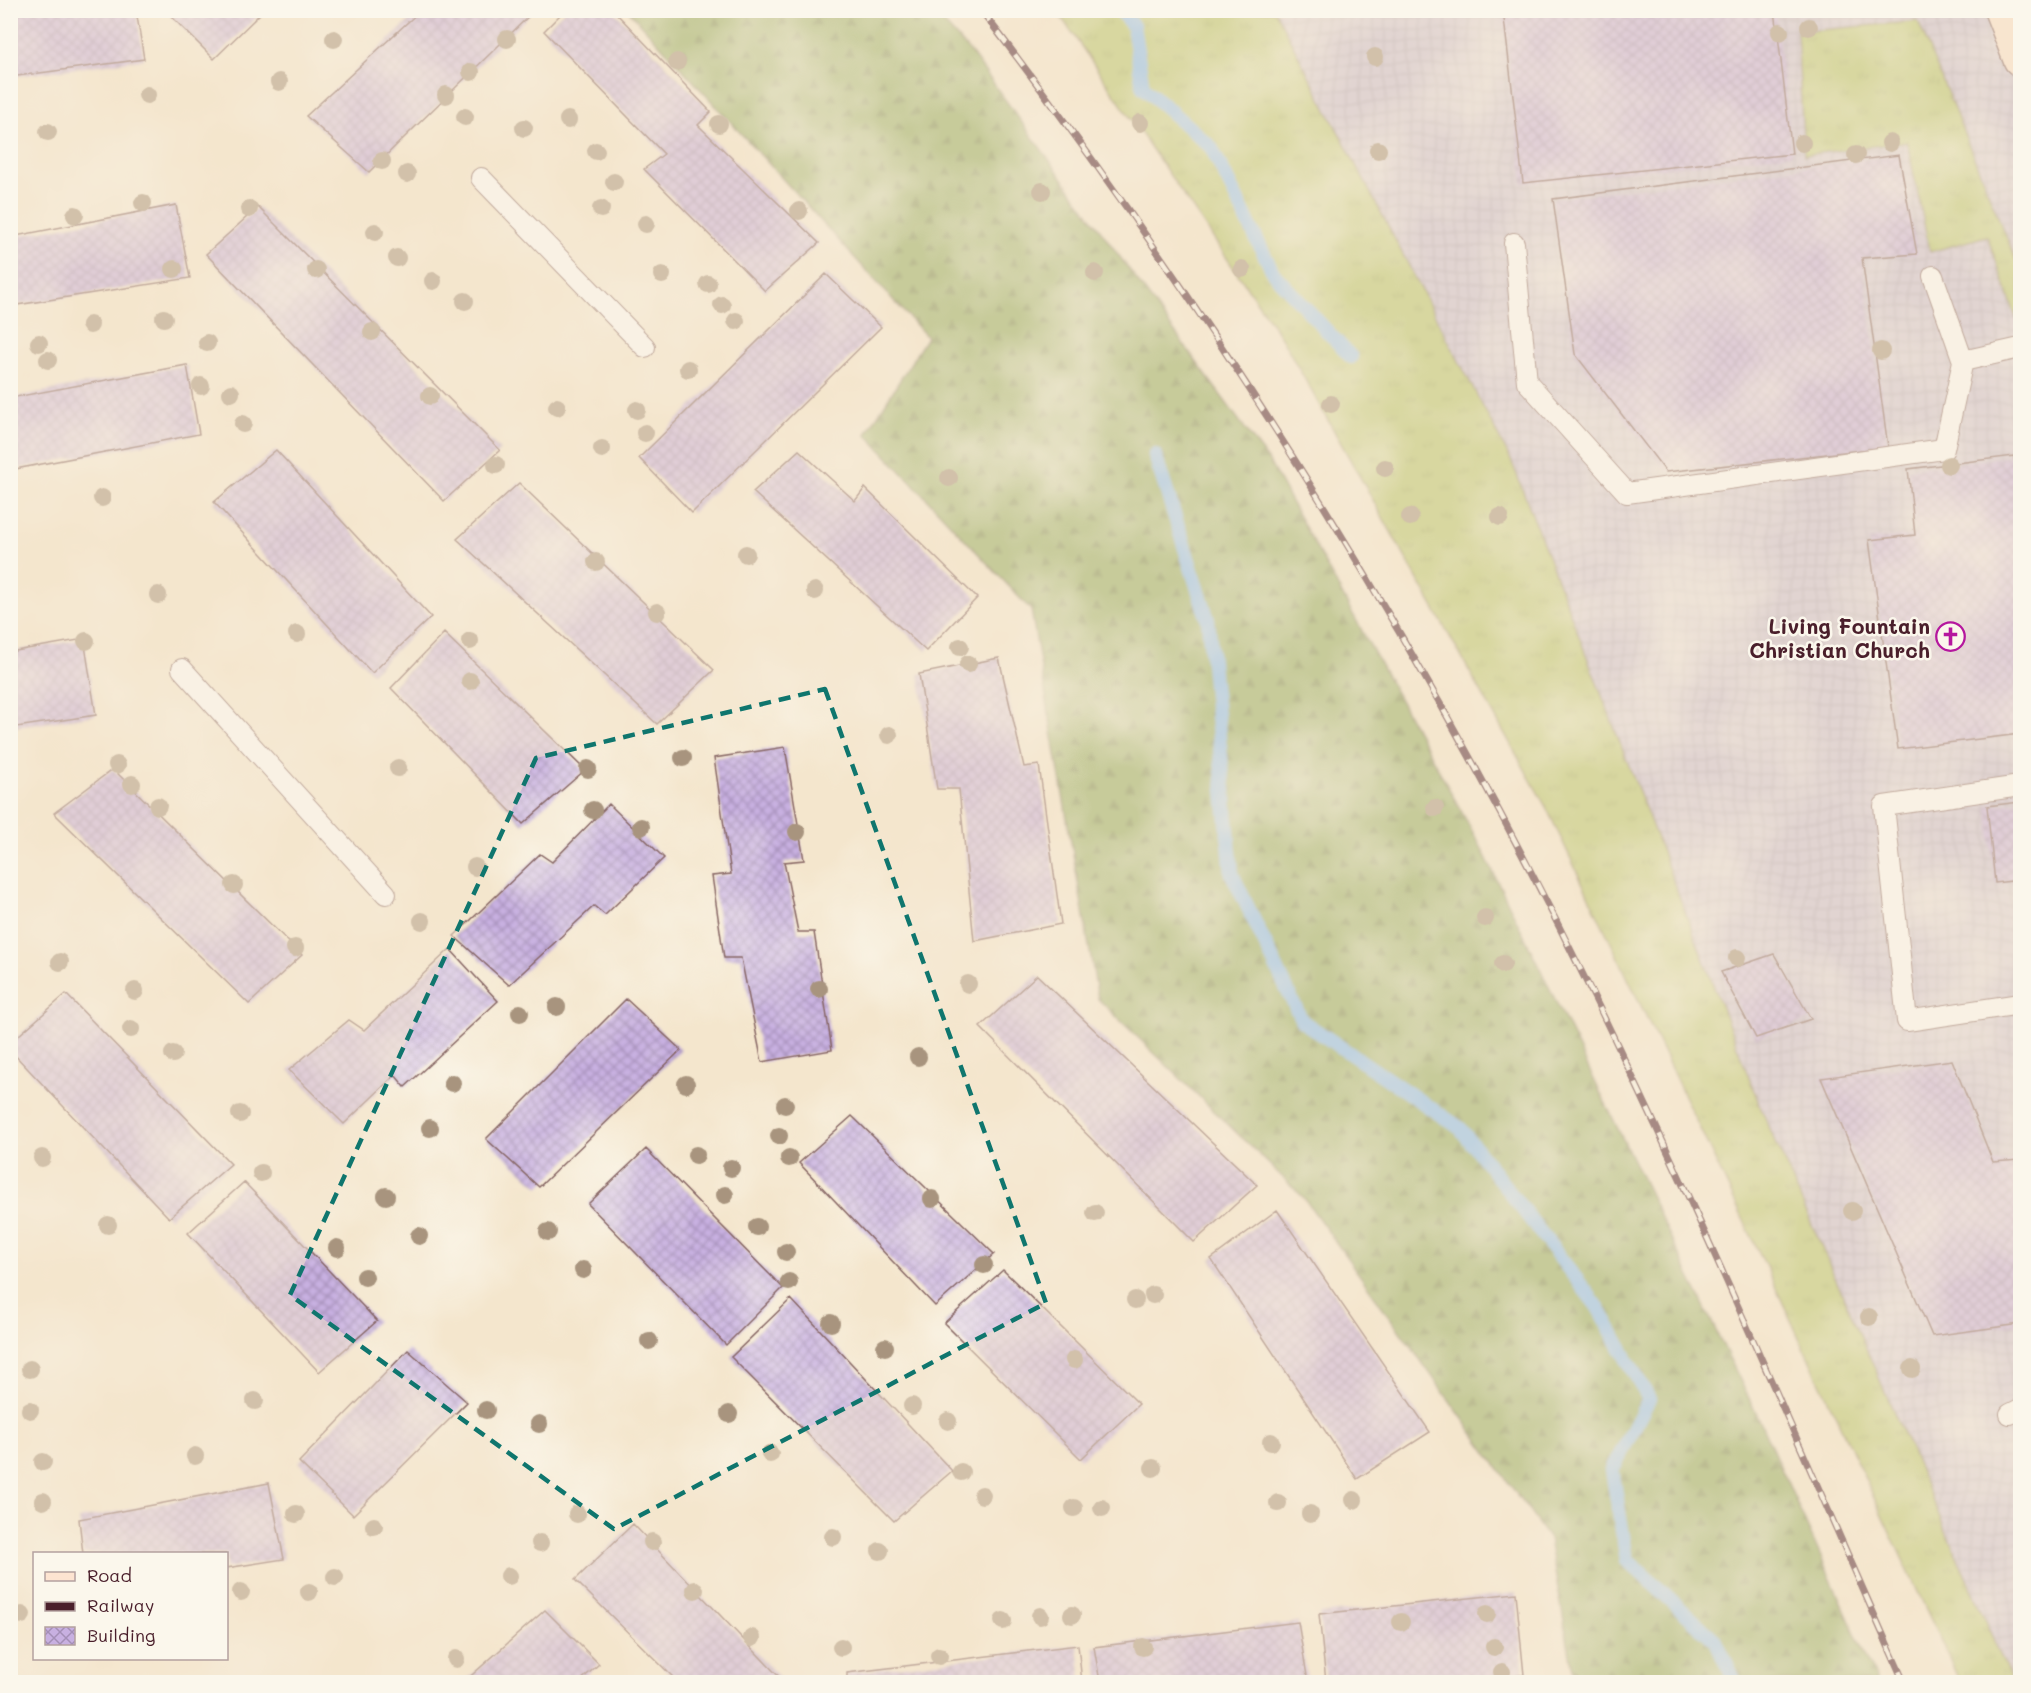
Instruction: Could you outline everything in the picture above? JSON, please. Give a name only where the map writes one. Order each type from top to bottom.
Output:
[{"type":"main road","points":[[2001,10],[2020,59]]},
{"type":"lane","points":[[481,178],[645,347]]},
{"type":"lane","points":[[1514,243],[1527,382],[1627,493],[1944,449],[1963,362],[1933,276]]},
{"type":"lane","points":[[1963,362],[2020,348]]},
{"type":"lane","points":[[182,669],[386,894]]},
{"type":"lane","points":[[2020,786],[1884,806],[1907,1021],[2020,1004]]},
{"type":"highlighted area","points":[[825,689],[1046,1303],[614,1529],[290,1295],[536,758]]},
{"type":"shaded area","points":[[1275,11],[2020,11],[2020,1682],[2012,1682],[1760,1106],[1512,462]]},
{"type":"green space","points":[[629,11],[933,11],[972,54],[1268,460],[1480,845],[1759,1419],[1877,1682],[1575,1682],[1549,1539],[1304,1198],[1098,999],[1031,610],[866,434],[927,337]]},
{"type":"green space","points":[[1057,11],[1275,11],[1512,462],[1760,1106],[2012,1682],[1960,1682],[1767,1269],[1546,807],[1281,337]]},
{"type":"green space","points":[[1918,21],[2020,270],[2020,328],[1987,236],[1930,252],[1907,142],[1804,155],[1797,32]]},
{"type":"building","points":[[10,10],[136,10],[144,59],[10,77]]},
{"type":"building","points":[[171,10],[264,10],[214,59],[168,13]]},
{"type":"building","points":[[421,10],[535,10],[369,172],[306,116]]},
{"type":"building","points":[[565,10],[613,10],[711,112],[698,125],[819,243],[765,291],[644,169],[664,154],[544,31]]},
{"type":"building","points":[[1503,10],[1775,10],[1792,154],[1523,183]]},
{"type":"building","points":[[1899,155],[1917,254],[1862,258],[1888,447],[1666,472],[1575,354],[1553,199]]},
{"type":"building","points":[[176,205],[190,278],[10,306],[10,237]]},
{"type":"building","points":[[258,207],[500,450],[444,501],[206,254]]},
{"type":"building","points":[[826,274],[881,327],[692,513],[639,458]]},
{"type":"building","points":[[187,365],[199,434],[10,470],[10,398]]},
{"type":"building","points":[[276,450],[431,617],[372,673],[214,502]]},
{"type":"building","points":[[799,450],[855,501],[865,488],[977,598],[926,651],[753,492]]},
{"type":"building","name":"Living Fountain Christian Church","points":[[2014,456],[2020,503],[2020,734],[1898,749],[1869,540],[1915,535],[1908,469]]},
{"type":"building","points":[[519,483],[714,670],[657,724],[457,539]]},
{"type":"building","points":[[444,633],[585,770],[523,824],[391,688]]},
{"type":"building","points":[[84,639],[96,715],[10,728],[10,652]]},
{"type":"building","points":[[999,658],[1024,767],[1039,765],[1061,924],[974,941],[959,789],[937,789],[919,674]]},
{"type":"building","points":[[785,747],[804,860],[784,862],[798,932],[814,932],[832,1050],[762,1062],[741,958],[724,958],[712,876],[731,874],[714,758]]},
{"type":"building","points":[[113,769],[302,955],[249,1004],[54,813]]},
{"type":"building","points":[[2020,802],[2020,880],[1995,883],[1987,806]]},
{"type":"building","points":[[609,804],[664,858],[605,915],[594,906],[509,985],[454,936],[540,854],[552,862]]},
{"type":"building","points":[[450,949],[498,1001],[405,1087],[395,1075],[344,1124],[289,1070],[349,1020],[364,1030]]},
{"type":"building","points":[[1774,954],[1811,1019],[1756,1038],[1721,972]]},
{"type":"building","points":[[1037,975],[1257,1185],[1194,1242],[980,1027]]},
{"type":"building","points":[[66,994],[231,1164],[169,1218],[10,1050],[10,1043]]},
{"type":"building","points":[[626,999],[681,1050],[539,1187],[486,1139]]},
{"type":"building","points":[[1952,1060],[1993,1162],[2020,1160],[2020,1324],[1932,1336],[1821,1078]]},
{"type":"building","points":[[852,1116],[994,1254],[935,1306],[799,1163]]},
{"type":"building","points":[[646,1149],[783,1288],[726,1345],[588,1204]]},
{"type":"building","points":[[244,1182],[377,1321],[319,1372],[188,1233]]},
{"type":"building","points":[[1277,1210],[1430,1432],[1357,1479],[1211,1259]]},
{"type":"building","points":[[1003,1270],[1139,1404],[1081,1459],[944,1323]]},
{"type":"building","points":[[791,1299],[952,1471],[894,1521],[731,1357]]},
{"type":"building","points":[[408,1350],[467,1402],[353,1515],[299,1462]]},
{"type":"building","points":[[269,1483],[284,1559],[228,1568],[228,1552],[83,1552],[79,1519]]},
{"type":"building","points":[[633,1524],[784,1682],[678,1682],[575,1580]]},
{"type":"building","points":[[1516,1593],[1524,1675],[1442,1682],[1326,1682],[1319,1614]]},
{"type":"building","points":[[545,1610],[599,1664],[579,1682],[464,1682]]},
{"type":"building","points":[[1298,1622],[1308,1682],[1100,1682],[1094,1647]]},
{"type":"building","points":[[1078,1645],[1082,1682],[847,1682],[847,1673]]},
{"type":"waterway","points":[[1120,10],[1133,26],[1143,87],[1211,147],[1274,274],[1351,357]]},
{"type":"waterway","points":[[1155,455],[1208,620],[1232,874],[1302,1021],[1460,1128],[1598,1307],[1649,1399],[1612,1470],[1627,1560],[1716,1641],[1735,1682]]},
{"type":"railway","points":[[981,10],[1069,127],[1154,247],[1236,369],[1315,493],[1464,746],[1533,876],[1639,1091],[1754,1343],[1904,1682]]},
{"type":"place","name":"Living Fountain Christian Church","points":[[1951,637]]}]
